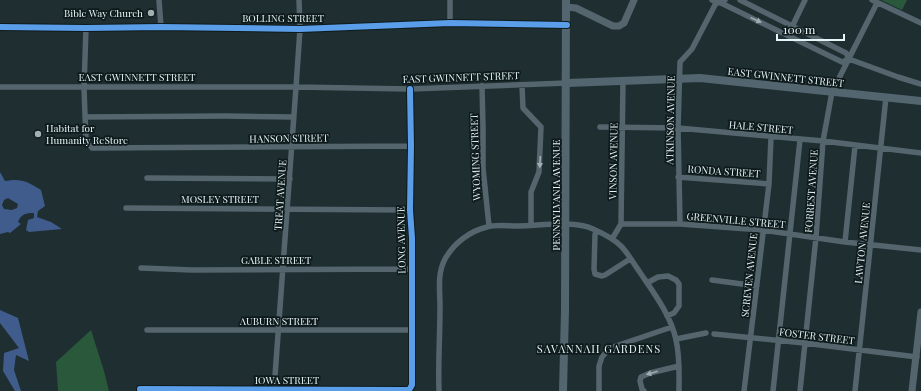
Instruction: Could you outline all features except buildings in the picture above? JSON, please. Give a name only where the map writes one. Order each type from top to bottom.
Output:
[{"type":"main road","name":"PENNSYLVANIA AVENUE","points":[[563,391],[566,224],[566,3]]},
{"type":"main road","name":"EAST GWINNETT STREET","points":[[567,83],[700,78],[921,102]]},
{"type":"street","points":[[159,0],[161,27]]},
{"type":"street","name":"TREAT AVENUE","points":[[274,390],[300,29],[299,0]]},
{"type":"street","points":[[450,0],[450,23]]},
{"type":"street","points":[[566,3],[613,26],[620,26],[624,23],[634,0]]},
{"type":"street","points":[[740,0],[846,53],[849,59],[921,84]]},
{"type":"street","points":[[788,35],[805,0]]},
{"type":"street","points":[[718,1],[842,62],[849,59]]},
{"type":"street","name":"ATKINSON AVENUE","points":[[680,224],[678,128],[680,62],[692,49],[718,1]]},
{"type":"street","points":[[874,1],[921,23]]},
{"type":"street","name":"FORREST AVENUE","points":[[800,391],[816,238],[823,142],[832,92],[849,59],[874,1]]},
{"type":"street","name":"BOLLING STREET","points":[[0,27],[300,29],[450,23],[566,25]]},
{"type":"street","name":"HANSON STREET","points":[[86,28],[84,88],[86,141],[92,148],[412,146]]},
{"type":"street","name":"VINSON AVENUE","points":[[612,239],[621,224],[623,81]]},
{"type":"street","name":"EAST GWINNETT STREET","points":[[0,87],[296,87],[410,89],[567,83]]},
{"type":"street","points":[[522,85],[523,108],[541,127],[540,166],[537,179],[531,192],[531,226]]},
{"type":"street","name":"WYOMING STREET","points":[[482,86],[484,127],[483,168],[489,226]]},
{"type":"street","name":"LONG AVENUE","points":[[409,390],[412,385],[412,238],[410,210],[412,146],[410,89]]},
{"type":"street","name":"LAWTON AVENUE","points":[[854,391],[886,97]]},
{"type":"street","points":[[85,117],[294,117]]},
{"type":"street","name":"HALE STREET","points":[[600,127],[678,128],[921,153]]},
{"type":"street","name":"SCREVEN AVENUE","points":[[744,391],[762,230],[769,184],[771,137]]},
{"type":"street","points":[[773,391],[800,140]]},
{"type":"street","points":[[845,242],[855,146]]},
{"type":"street","name":"RONDA STREET","points":[[678,177],[769,184]]},
{"type":"street","points":[[147,178],[290,179]]},
{"type":"street","name":"MOSLEY STREET","points":[[126,208],[410,210]]},
{"type":"street","points":[[439,391],[438,352],[440,269],[456,244],[474,231],[489,226],[566,224],[593,229],[612,239],[621,246],[630,259],[667,316],[672,327],[676,339],[679,366],[679,391]]},
{"type":"street","name":"GREENVILLE STREET","points":[[621,224],[680,224],[762,230],[845,242],[921,250]]},
{"type":"street","points":[[596,231],[594,242],[595,274],[602,276],[605,275],[630,259]]},
{"type":"street","name":"GABLE STREET","points":[[140,268],[192,270],[411,269]]},
{"type":"street","points":[[646,283],[658,277],[668,276],[676,280],[679,284],[679,306],[674,313],[667,316]]},
{"type":"street","points":[[712,280],[756,286]]},
{"type":"street","points":[[912,391],[921,312]]},
{"type":"street","points":[[599,391],[599,366],[605,352],[619,344],[649,336],[672,327]]},
{"type":"street","name":"AUBURN STREET","points":[[147,330],[411,330]]},
{"type":"street","points":[[676,339],[706,333]]},
{"type":"street","name":"FOSTER STREET","points":[[714,334],[779,340],[916,358]]},
{"type":"street","points":[[644,391],[640,381],[641,377],[679,366]]},
{"type":"street","name":"IOWA STREET","points":[[140,390],[409,390]]},
{"type":"green space","points":[[881,0],[907,0],[902,10]]},
{"type":"green space","points":[[91,330],[109,391],[58,391],[56,362]]},
{"type":"water","points":[[0,172],[5,181],[24,181],[41,190],[45,206],[38,211],[37,217],[51,222],[62,229],[29,232],[26,230],[28,220],[34,218],[34,213],[31,213],[22,216],[18,222],[21,224],[10,233],[0,234]],"holes":[[[8,198],[18,204],[17,208],[12,210],[4,209],[2,205],[4,200]]]},
{"type":"water","points":[[0,310],[18,318],[29,361],[16,355],[14,370],[21,391],[15,391],[3,371],[4,353],[19,348],[0,323]]},
{"type":"cycle path","points":[[0,27],[300,29],[450,23],[567,25]]},
{"type":"cycle path","points":[[140,389],[409,390],[412,385],[410,89]]},
{"type":"place","name":"Bible Way Church","points":[[151,13]]},
{"type":"place","name":"Habitat for Humanity ReStore","points":[[38,134]]},
{"type":"district","name":"SAVANNAH GARDENS","points":[[599,349]]}]
